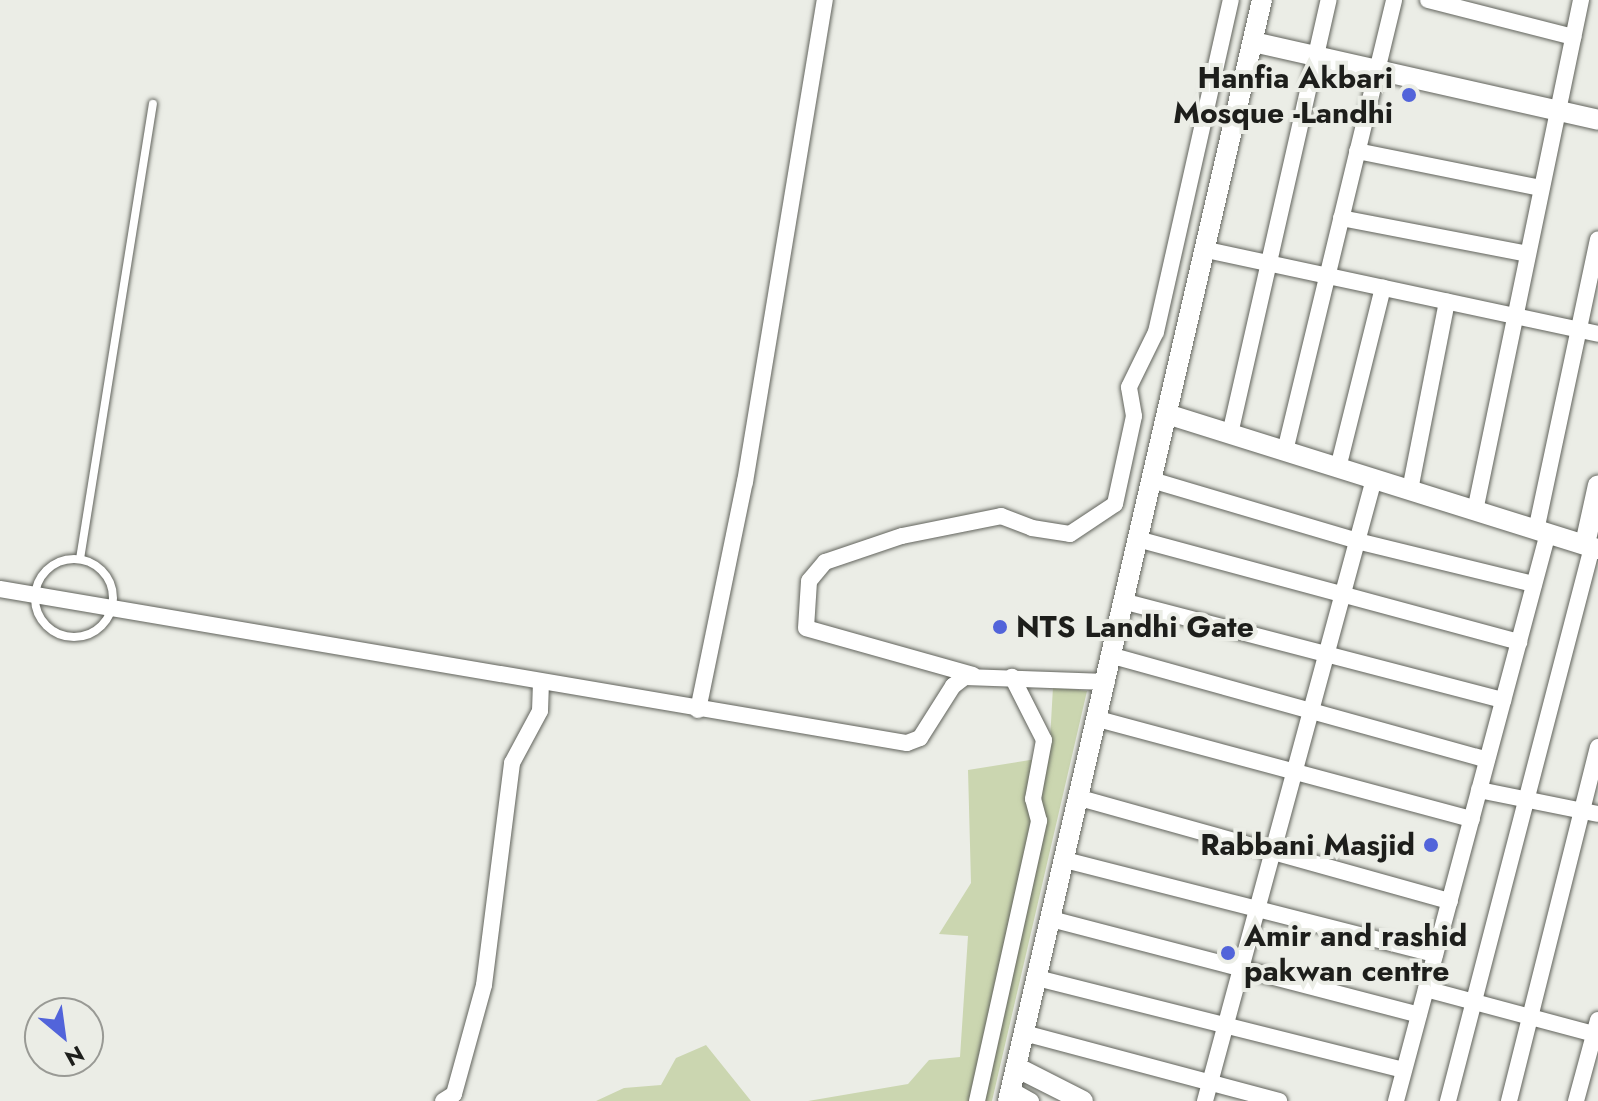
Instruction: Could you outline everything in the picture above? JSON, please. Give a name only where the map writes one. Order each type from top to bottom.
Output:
[{"type":"street","points":[[698,710],[745,482],[825,0]]},
{"type":"street","points":[[1107,682],[973,675],[806,628],[809,581],[825,562],[902,536],[1001,516],[1032,528],[1070,534],[1115,504],[1134,416],[1129,387],[1156,332],[1231,0]]},
{"type":"street","points":[[1031,1101],[1009,1095],[1155,481],[1262,0]]},
{"type":"street","points":[[1230,434],[1329,0]]},
{"type":"street","points":[[1285,451],[1394,0]]},
{"type":"street","points":[[1428,0],[1573,37]]},
{"type":"street","points":[[1475,511],[1581,0]]},
{"type":"street","points":[[1253,42],[1598,120]]},
{"type":"street","points":[[1357,151],[1541,188]]},
{"type":"street","points":[[1341,218],[1528,254]]},
{"type":"street","points":[[1396,1101],[1534,584],[1578,329],[1598,239]]},
{"type":"street","points":[[1207,250],[1598,334]]},
{"type":"street","points":[[1338,468],[1383,288]]},
{"type":"street","points":[[1410,490],[1447,302]]},
{"type":"street","points":[[1170,415],[1592,547]]},
{"type":"street","points":[[1208,1093],[1309,710],[1374,479]]},
{"type":"street","points":[[1155,481],[1357,541],[1534,584]]},
{"type":"street","points":[[1448,1101],[1592,547],[1598,485]]},
{"type":"street","points":[[1141,540],[1519,642]]},
{"type":"street","points":[[0,589],[541,685],[907,743],[920,738],[953,686],[973,675]]},
{"type":"street","points":[[1126,602],[1503,700]]},
{"type":"street","points":[[1113,656],[1487,760]]},
{"type":"street","points":[[977,1101],[1039,821],[1033,799],[1044,740],[1012,677]]},
{"type":"street","points":[[443,1101],[454,1094],[484,985],[512,763],[540,711],[541,685]]},
{"type":"street","points":[[1098,719],[1472,819]]},
{"type":"street","points":[[1509,1101],[1598,747]]},
{"type":"street","points":[[1479,790],[1598,814]]},
{"type":"street","points":[[1080,798],[1450,901]]},
{"type":"street","points":[[1065,860],[1435,954]]},
{"type":"street","points":[[1051,919],[1419,1015]]},
{"type":"street","points":[[1037,978],[1404,1070]]},
{"type":"street","points":[[1426,989],[1531,1017],[1597,1030],[1576,1101]]},
{"type":"street","points":[[1024,1033],[1208,1093],[1279,1101]]},
{"type":"street","points":[[1016,1067],[1083,1101]]},
{"type":"lane","points":[[80,559],[153,104]]},
{"type":"lane","points":[[80,559],[108,576],[112,608],[90,634],[67,637],[46,627],[34,595],[37,582],[55,563],[80,559]]},
{"type":"green space","points":[[1053,687],[1087,691],[992,1101],[808,1101],[908,1084],[929,1060],[960,1057],[968,936],[939,934],[971,883],[968,770],[1049,757]]},
{"type":"green space","points":[[706,1045],[751,1101],[596,1101],[624,1088],[661,1085],[676,1058]]},
{"type":"place","name":"Hanfia Akbari Mosque -Landhi","points":[[1409,95]]},
{"type":"place","name":"NTS Landhi Gate","points":[[1000,627]]},
{"type":"place","name":"Rabbani Masjid","points":[[1431,845]]},
{"type":"place","name":"Amir and rashid pakwan centre","points":[[1228,953]]}]
